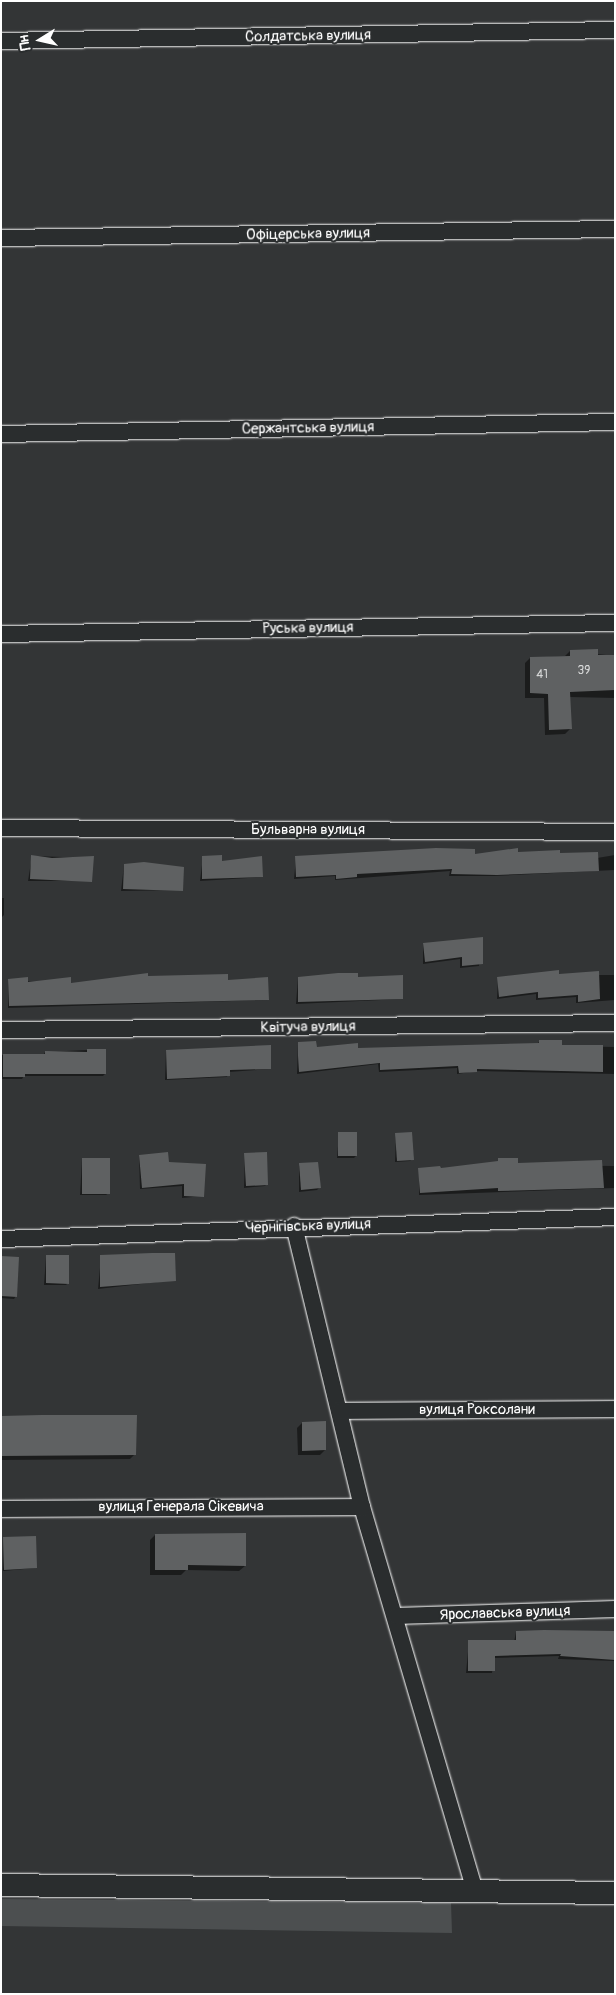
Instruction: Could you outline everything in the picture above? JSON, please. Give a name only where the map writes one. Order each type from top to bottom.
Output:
[{"type":"street","name":"Солдатська вулиця","points":[[1,41],[615,30]]},
{"type":"street","name":"Офіцерська вулиця","points":[[1,238],[615,229]]},
{"type":"street","name":"Сержантська вулиця","points":[[1,434],[615,422]]},
{"type":"street","name":"Руська вулиця","points":[[1,634],[615,623]]},
{"type":"street","name":"Бульварна вулиця","points":[[1,828],[615,832]]},
{"type":"street","name":"Квітуча вулиця","points":[[1,1030],[615,1023]]},
{"type":"street","name":"Чернігівська вулиця","points":[[1,1239],[294,1226],[615,1216]]},
{"type":"street","points":[[294,1226],[362,1507],[396,1616],[476,1891]]},
{"type":"street","name":"вулиця Роксолани","points":[[340,1411],[615,1409]]},
{"type":"street","name":"вулиця Генерала Сікевича","points":[[1,1509],[362,1507]]},
{"type":"street","name":"Ярославська вулиця","points":[[396,1616],[615,1609]]},
{"type":"street","points":[[1,1885],[615,1893]]},
{"type":"shaded area","points":[[1,1899],[451,1903],[452,1933],[1,1926]]},
{"type":"building","points":[[598,649],[598,655],[615,655],[615,690],[570,692],[572,729],[549,730],[548,694],[530,693],[530,657],[570,656],[570,650]]},
{"type":"building","points":[[436,848],[475,849],[475,854],[518,848],[518,852],[560,850],[560,853],[598,852],[599,871],[497,875],[451,874],[452,869],[357,874],[357,877],[336,879],[336,875],[296,877],[295,856]]},
{"type":"building","points":[[31,855],[52,858],[94,856],[92,882],[30,879]]},
{"type":"building","points":[[222,855],[222,861],[262,856],[263,877],[202,879],[202,856]]},
{"type":"building","points":[[144,862],[184,867],[183,891],[123,889],[124,864]]},
{"type":"building","points":[[483,937],[483,964],[462,966],[462,957],[425,962],[423,943]]},
{"type":"building","points":[[559,970],[559,974],[599,971],[600,999],[578,1002],[578,995],[538,998],[538,992],[499,997],[497,977]]},
{"type":"building","points":[[148,973],[148,976],[228,974],[228,980],[268,977],[269,1000],[9,1006],[8,979],[28,977],[28,982],[71,977],[71,983]]},
{"type":"building","points":[[358,973],[358,977],[403,975],[403,999],[298,1002],[298,977]]},
{"type":"building","points":[[539,1040],[562,1040],[562,1045],[603,1045],[603,1072],[477,1069],[477,1072],[459,1073],[458,1066],[380,1070],[380,1063],[299,1072],[298,1042],[316,1041],[317,1047],[358,1043],[358,1048],[539,1043]]},
{"type":"building","points":[[271,1045],[271,1069],[230,1070],[230,1076],[167,1079],[166,1050]]},
{"type":"building","points":[[87,1049],[106,1049],[106,1074],[25,1074],[25,1077],[3,1077],[3,1054],[45,1054],[45,1051],[87,1052]]},
{"type":"building","points":[[338,1132],[357,1132],[357,1156],[338,1156]]},
{"type":"building","points":[[412,1132],[414,1160],[397,1161],[395,1133]]},
{"type":"building","points":[[168,1152],[169,1162],[206,1164],[204,1197],[184,1196],[184,1184],[142,1188],[139,1155]]},
{"type":"building","points":[[267,1152],[268,1185],[246,1186],[244,1153]]},
{"type":"building","points":[[82,1158],[110,1158],[110,1194],[82,1194]]},
{"type":"building","points":[[498,1158],[518,1158],[518,1163],[602,1160],[604,1188],[498,1191],[498,1188],[420,1193],[418,1168],[440,1166],[441,1168],[498,1161]]},
{"type":"building","points":[[318,1162],[321,1188],[301,1190],[299,1163]]},
{"type":"building","points":[[175,1253],[176,1281],[100,1287],[100,1255]]},
{"type":"building","points":[[46,1255],[69,1255],[69,1284],[46,1283]]},
{"type":"building","points":[[1,1256],[19,1257],[17,1297],[1,1296]]},
{"type":"building","points":[[137,1415],[136,1455],[1,1456],[1,1416]]},
{"type":"building","points":[[326,1421],[326,1450],[302,1451],[302,1422]]},
{"type":"building","points":[[246,1533],[246,1566],[188,1565],[188,1570],[155,1570],[155,1534]]},
{"type":"building","points":[[36,1536],[37,1568],[4,1570],[3,1537]]},
{"type":"building","points":[[516,1631],[615,1631],[615,1660],[560,1656],[561,1654],[495,1656],[495,1671],[468,1671],[468,1640],[516,1640]]}]
